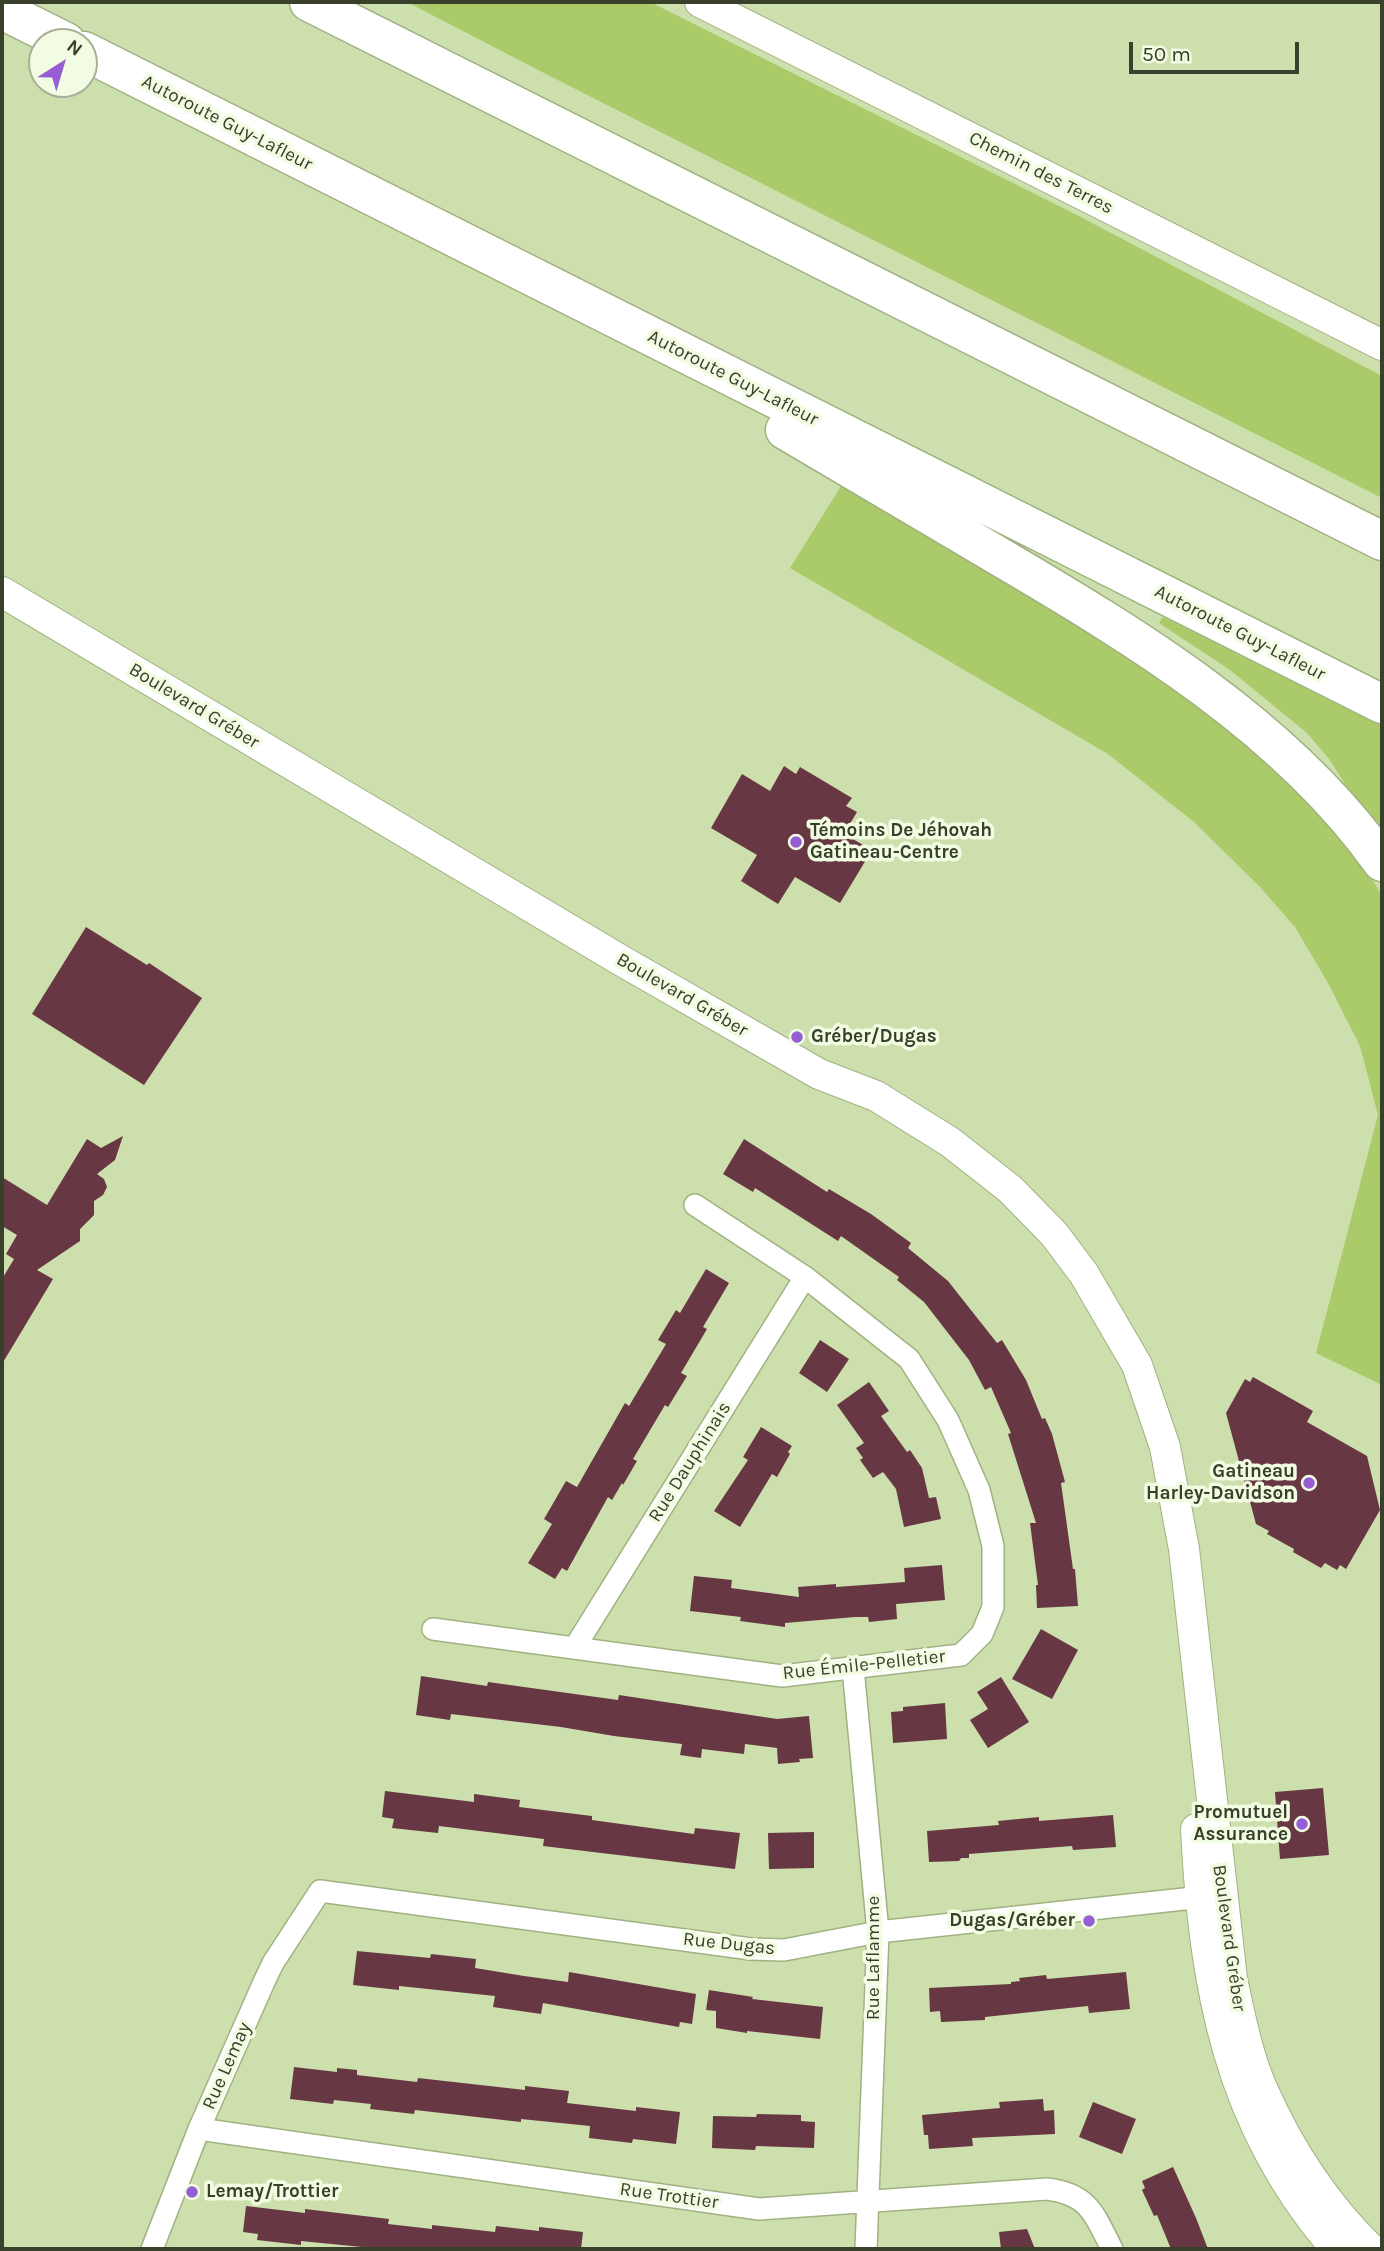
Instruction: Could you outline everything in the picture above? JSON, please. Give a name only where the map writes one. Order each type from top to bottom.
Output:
[{"type":"highway","points":[[309,2],[1382,541]]},
{"type":"highway","points":[[2,10],[38,28]]},
{"type":"highway","name":"Autoroute Guy-Lafleur","points":[[98,58],[1382,704]]},
{"type":"highway","points":[[472,247],[1053,588],[1159,657],[1232,710],[1298,767],[1361,834],[1382,862]]},
{"type":"street","name":"Chemin des Terres","points":[[700,2],[1382,345]]},
{"type":"street","name":"Boulevard Gréber","points":[[2,592],[622,961],[819,1074],[876,1096],[950,1142],[1010,1189],[1054,1234],[1084,1274],[1137,1366],[1165,1447],[1174,1486],[1184,1549],[1218,2016],[1240,2090],[1271,2154],[1297,2196],[1336,2249]]},
{"type":"street","name":"Rue Émile-Pelletier","points":[[433,1629],[772,1675],[961,1655],[982,1634],[993,1607],[993,1546],[979,1490],[948,1420],[909,1359],[805,1278],[695,1205]]},
{"type":"street","name":"Rue Dauphinais","points":[[575,1647],[805,1278]]},
{"type":"street","name":"Rue Laflamme","points":[[853,1668],[878,1931],[866,2249]]},
{"type":"street","name":"Rue Dugas","points":[[320,1891],[751,1949],[784,1950],[878,1931],[1210,1896]]},
{"type":"street","name":"Rue Lemay","points":[[152,2249],[199,2129],[273,1963],[320,1891]]},
{"type":"street","name":"Boulevard Gréber","points":[[1210,1896],[1247,2045],[1261,2086],[1280,2126],[1315,2182],[1335,2210],[1371,2249]]},
{"type":"street","name":"Rue Trottier","points":[[199,2129],[759,2209],[1046,2189],[1063,2191],[1075,2195],[1095,2215],[1112,2249]]},
{"type":"green space","points":[[407,2],[650,2],[1075,214],[1382,376],[1382,498],[544,73]]},
{"type":"green space","points":[[843,483],[1016,582],[1152,671],[1284,774],[1353,850],[1382,895],[1382,1385],[1316,1353],[1378,1115],[1360,1046],[1328,983],[1295,927],[1259,886],[1194,822],[1108,754],[790,568]]},
{"type":"green space","points":[[1163,617],[1382,726],[1382,830],[1307,733],[1230,670],[1159,623]]},
{"type":"building","name":"Témoins De Jéhovah Gatineau-Centre","points":[[784,766],[796,774],[800,767],[852,798],[846,806],[857,812],[844,834],[872,850],[840,903],[795,877],[778,904],[741,881],[757,855],[711,828],[742,774],[770,791]]},
{"type":"building","points":[[86,927],[147,965],[149,963],[202,998],[144,1085],[32,1014]]},
{"type":"building","points":[[123,1136],[115,1160],[97,1174],[104,1179],[107,1187],[103,1195],[94,1201],[94,1215],[80,1229],[80,1241],[37,1270],[53,1279],[2,1364],[2,1279],[14,1259],[6,1254],[17,1235],[2,1226],[2,1177],[47,1205],[87,1139],[101,1148]]},
{"type":"building","points":[[744,1139],[827,1192],[829,1189],[871,1214],[911,1243],[908,1248],[948,1281],[997,1343],[1002,1340],[1026,1380],[1042,1419],[1045,1418],[1052,1434],[1065,1482],[1061,1483],[1078,1606],[1037,1608],[1038,1585],[1030,1523],[1036,1523],[1008,1434],[1011,1433],[991,1387],[985,1390],[969,1360],[924,1302],[897,1280],[899,1277],[841,1236],[838,1241],[755,1188],[753,1192],[723,1174]]},
{"type":"building","points":[[706,1269],[729,1283],[703,1327],[707,1329],[681,1373],[687,1376],[668,1407],[665,1405],[633,1459],[637,1461],[623,1485],[622,1483],[612,1500],[608,1497],[567,1571],[562,1568],[555,1579],[528,1563],[552,1524],[544,1519],[566,1481],[577,1487],[625,1403],[629,1406],[666,1344],[658,1340],[676,1310],[680,1313]]},
{"type":"building","points":[[820,1340],[849,1359],[827,1392],[799,1373]]},
{"type":"building","name":"Gatineau Harley-Davidson","points":[[1253,1377],[1313,1411],[1307,1422],[1367,1456],[1380,1510],[1346,1569],[1340,1565],[1337,1570],[1325,1563],[1321,1568],[1293,1552],[1294,1549],[1267,1534],[1269,1531],[1256,1524],[1226,1413],[1245,1379],[1250,1382]]},
{"type":"building","points":[[869,1382],[889,1411],[881,1416],[922,1468],[929,1498],[936,1497],[941,1519],[904,1527],[896,1489],[883,1472],[873,1478],[860,1460],[863,1458],[856,1448],[864,1443],[837,1405]]},
{"type":"building","points":[[761,1427],[792,1446],[777,1477],[772,1474],[740,1527],[714,1511],[748,1460],[743,1457]]},
{"type":"building","points":[[942,1565],[945,1600],[896,1604],[897,1619],[869,1622],[868,1617],[855,1617],[785,1623],[785,1627],[740,1621],[741,1617],[690,1611],[694,1576],[732,1580],[731,1588],[799,1597],[798,1587],[905,1582],[904,1568]]},
{"type":"building","points":[[1041,1629],[1078,1650],[1052,1699],[1012,1679]]},
{"type":"building","points":[[421,1676],[487,1686],[488,1682],[618,1700],[619,1695],[777,1719],[809,1716],[813,1758],[778,1764],[777,1748],[745,1744],[744,1754],[702,1749],[701,1758],[680,1755],[682,1744],[451,1714],[450,1720],[416,1715]]},
{"type":"building","points":[[1001,1677],[1029,1722],[988,1748],[970,1720],[988,1709],[977,1692]]},
{"type":"building","points":[[945,1703],[947,1739],[893,1743],[891,1712],[903,1711],[903,1707]]},
{"type":"building","name":"Promutuel Assurance","points":[[1323,1788],[1329,1855],[1280,1859],[1275,1792]]},
{"type":"building","points":[[385,1791],[474,1802],[474,1794],[520,1800],[519,1807],[592,1816],[592,1820],[694,1834],[695,1828],[740,1833],[735,1869],[543,1846],[544,1839],[439,1826],[438,1833],[392,1828],[394,1819],[382,1817]]},
{"type":"building","points":[[1113,1815],[1116,1847],[1073,1850],[1072,1846],[969,1854],[969,1858],[961,1858],[959,1861],[929,1862],[927,1831],[999,1825],[998,1821],[1039,1817],[1039,1821]]},
{"type":"building","points":[[814,1832],[814,1868],[769,1869],[768,1833]]},
{"type":"building","points":[[357,1951],[476,1959],[475,1968],[524,1976],[568,1982],[569,1972],[696,1994],[692,2024],[680,2022],[679,2027],[543,2003],[541,2014],[493,2007],[495,1996],[399,1986],[399,1990],[353,1985]]},
{"type":"building","points":[[1126,1972],[1130,2009],[1089,2013],[1088,2006],[985,2017],[985,2020],[941,2022],[940,2011],[930,2012],[929,1988],[1011,1984],[1020,1981],[1019,1978],[1046,1975],[1047,1979]]},
{"type":"building","points":[[709,1990],[753,1997],[752,1999],[823,2007],[820,2039],[716,2028],[716,2011],[706,2010]]},
{"type":"building","points":[[294,2067],[337,2072],[337,2068],[357,2070],[357,2075],[417,2082],[418,2078],[525,2090],[525,2086],[569,2091],[567,2103],[636,2111],[636,2107],[680,2112],[676,2144],[589,2138],[590,2126],[521,2119],[521,2122],[415,2110],[414,2114],[370,2109],[371,2104],[334,2100],[333,2104],[290,2099]]},
{"type":"building","points":[[1043,2099],[1044,2111],[1054,2110],[1055,2134],[972,2138],[973,2146],[929,2149],[922,2115],[1000,2108],[999,2102]]},
{"type":"building","points":[[1093,2102],[1136,2119],[1122,2154],[1079,2137]]},
{"type":"building","points":[[757,2114],[801,2115],[801,2121],[815,2122],[814,2148],[712,2148],[713,2116],[756,2117]]},
{"type":"building","points":[[1173,2167],[1208,2249],[1171,2249],[1157,2215],[1154,2216],[1142,2190],[1145,2188],[1142,2181]]},
{"type":"building","points":[[246,2206],[305,2213],[305,2209],[389,2219],[388,2224],[432,2229],[432,2225],[495,2232],[496,2226],[583,2232],[581,2249],[382,2249],[301,2241],[301,2245],[257,2240],[258,2234],[243,2232]]},
{"type":"building","points":[[1027,2229],[1035,2249],[1001,2249],[999,2232]]},
{"type":"place","name":"Témoins De Jéhovah Gatineau-Centre","points":[[796,842]]},
{"type":"place","name":"Gréber/Dugas","points":[[797,1037]]},
{"type":"place","name":"Gatineau Harley-Davidson","points":[[1309,1483]]},
{"type":"place","name":"Promutuel Assurance","points":[[1302,1824]]},
{"type":"place","name":"Dugas/Gréber","points":[[1089,1921]]},
{"type":"place","name":"Lemay/Trottier","points":[[192,2192]]}]
